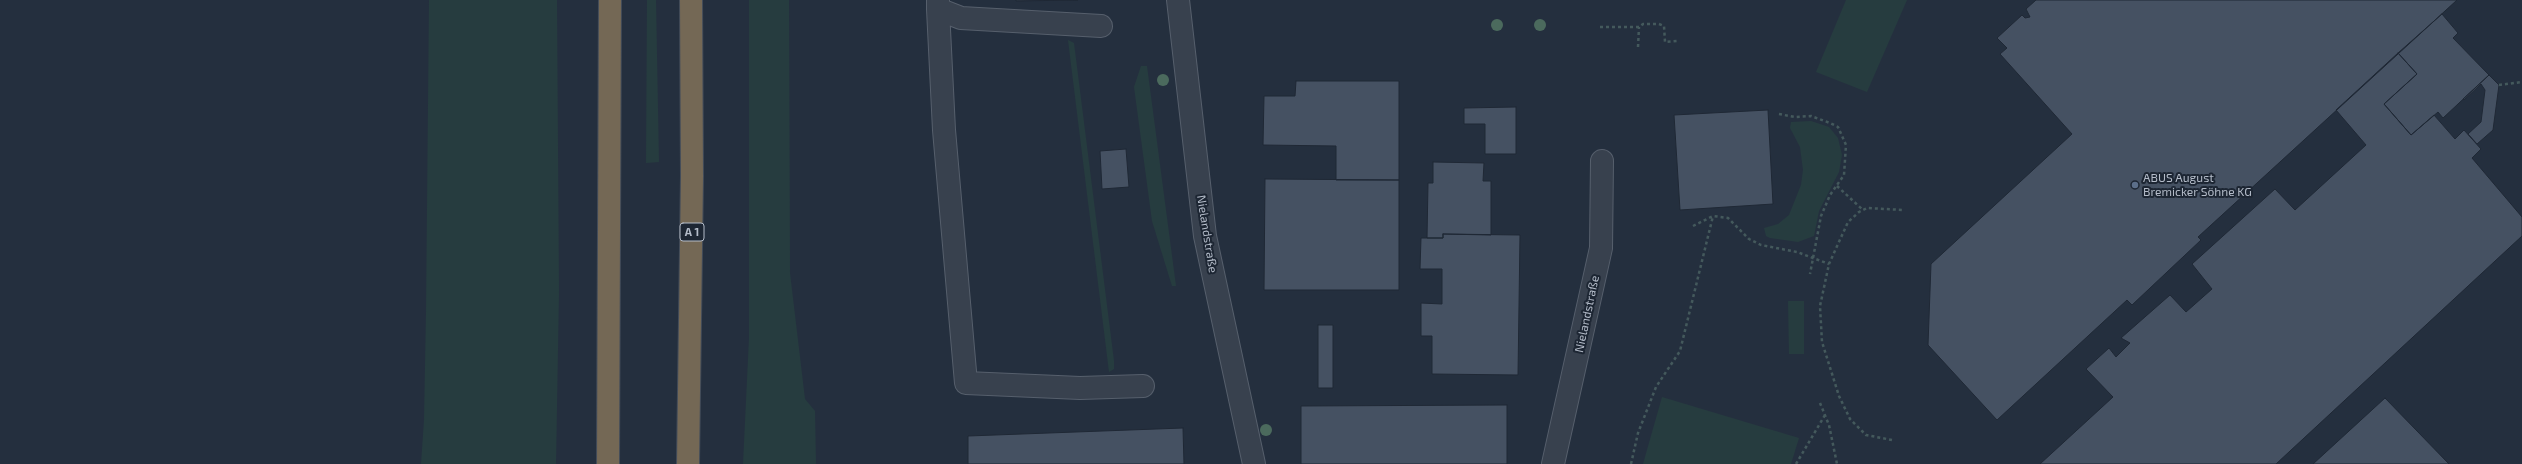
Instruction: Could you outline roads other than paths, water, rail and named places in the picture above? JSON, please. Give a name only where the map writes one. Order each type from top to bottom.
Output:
[{"type":"highway","points":[[608,464],[610,0]]},
{"type":"highway","name":"A 1","points":[[688,464],[692,176],[691,0]]},
{"type":"street","name":"Nielandstraße","points":[[1178,0],[1205,236],[1254,464]]},
{"type":"street","points":[[938,4],[961,18],[1101,26]]},
{"type":"street","points":[[938,4],[944,130],[966,383],[1080,388],[1143,386]]},
{"type":"street","name":"Nielandstraße","points":[[1553,464],[1601,248],[1602,161]]},
{"type":"place","name":"ABUS August Bremicker Söhne KG","points":[[2135,185]]}]
